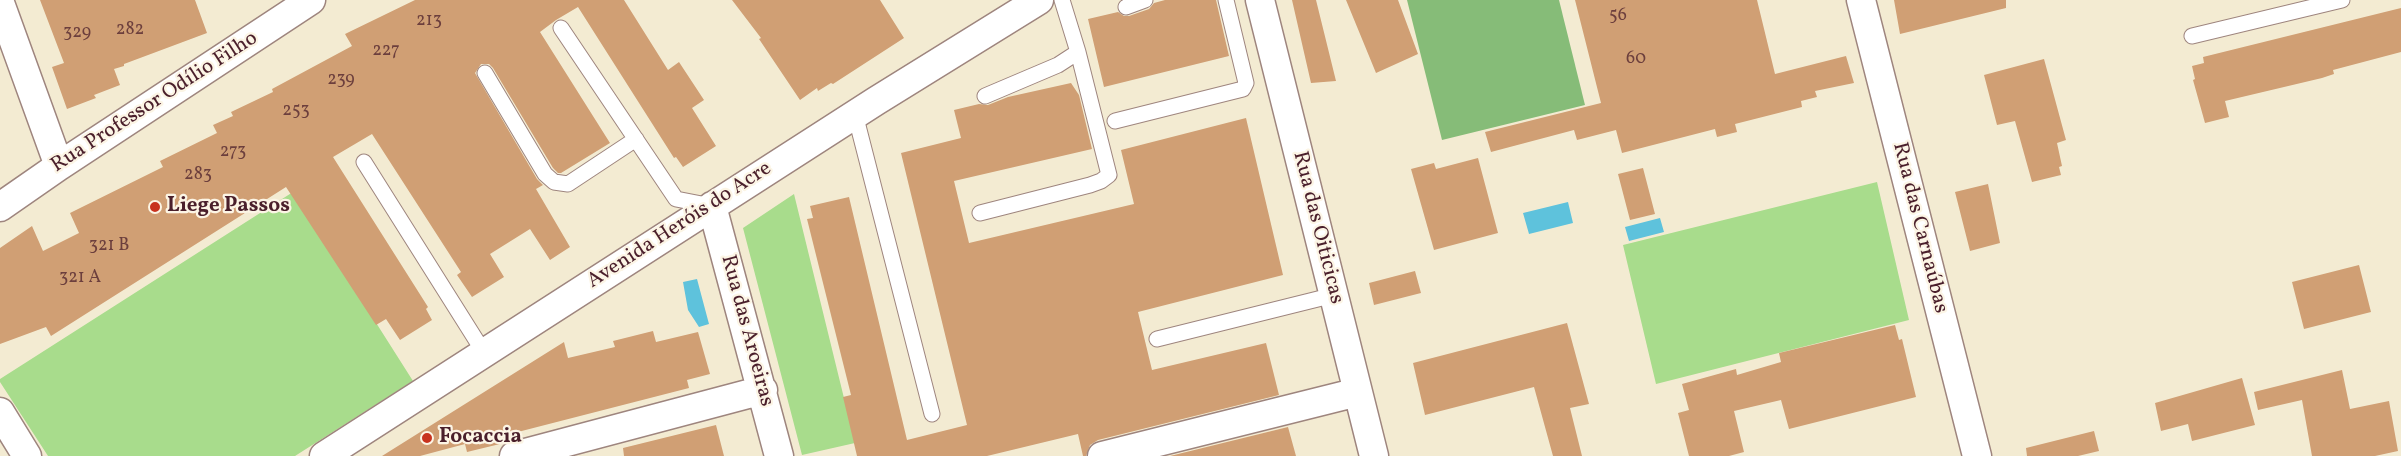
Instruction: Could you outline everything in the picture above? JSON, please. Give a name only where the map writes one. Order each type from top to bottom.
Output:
[{"type":"street","name":"Rua Professor Odílio Filho","points":[[0,207],[274,12],[311,0]]},
{"type":"street","name":"Avenida Heróis do Acre","points":[[324,456],[483,351],[855,114],[1039,0]]},
{"type":"street","name":"Rua das Oiticicas","points":[[1260,0],[1374,456]]},
{"type":"street","name":"Rua das Carnaúbas","points":[[1861,0],[1977,456]]},
{"type":"street","points":[[0,3],[59,166]]},
{"type":"street","name":"Rua das Aroeiras","points":[[712,206],[779,456]]},
{"type":"street","points":[[514,456],[763,390]]},
{"type":"street","points":[[1102,456],[1358,392]]},
{"type":"street","points":[[0,412],[27,456]]},
{"type":"lane","points":[[980,213],[1090,185],[1101,181],[1108,175],[1078,52],[1062,0]]},
{"type":"lane","points":[[1126,7],[1145,0]]},
{"type":"lane","points":[[1115,121],[1235,93],[1243,89],[1246,83],[1226,0]]},
{"type":"lane","points":[[2192,36],[2342,0]]},
{"type":"lane","points":[[561,28],[676,199],[712,206]]},
{"type":"lane","points":[[985,96],[1058,65],[1078,52]]},
{"type":"lane","points":[[486,73],[544,174],[554,182],[568,184],[636,140]]},
{"type":"lane","points":[[855,114],[932,414]]},
{"type":"lane","points":[[364,162],[483,351]]},
{"type":"lane","points":[[1157,339],[1334,295]]},
{"type":"green space","points":[[1407,0],[1559,0],[1585,105],[1442,140]]},
{"type":"green space","points":[[1877,182],[1909,320],[1656,384],[1623,245]]},
{"type":"green space","points":[[293,192],[413,381],[295,456],[48,456],[0,379]]},
{"type":"green space","points":[[794,194],[855,443],[802,455],[743,228]]},
{"type":"water","points":[[1568,202],[1573,223],[1529,234],[1523,213]]},
{"type":"water","points":[[1660,218],[1664,232],[1629,241],[1625,227]]},
{"type":"water","points":[[697,279],[709,324],[699,327],[688,310],[683,282]]},
{"type":"building","points":[[40,0],[195,0],[207,33],[114,69],[120,85],[94,95],[96,98],[67,109],[52,67],[64,63]]},
{"type":"building","points":[[415,0],[624,0],[668,70],[679,62],[704,100],[692,108],[716,146],[683,167],[676,157],[674,158],[578,7],[540,32],[610,143],[558,173],[493,68],[489,64],[481,64],[475,73],[537,179],[543,185],[536,189],[570,247],[550,260],[530,229],[490,254],[504,277],[472,297],[457,275],[461,272],[372,134],[333,157],[428,307],[426,309],[432,320],[400,340],[386,319],[376,325],[286,187],[51,336],[46,327],[0,344],[0,248],[32,226],[43,251],[79,233],[70,213],[163,167],[160,161],[217,133],[213,125],[233,116],[231,112],[273,92],[272,89],[352,46],[345,34]]},
{"type":"building","points":[[732,0],[880,0],[904,38],[833,84],[818,91],[817,88],[800,100],[759,39],[761,38]]},
{"type":"building","points":[[1165,0],[1216,0],[1229,56],[1104,87],[1088,19],[1118,12],[1129,16]]},
{"type":"building","points":[[1292,0],[1316,0],[1336,81],[1311,83]]},
{"type":"building","points":[[1346,0],[1398,0],[1418,54],[1376,73]]},
{"type":"building","points":[[1575,0],[1757,0],[1775,74],[1846,56],[1854,83],[1815,91],[1817,97],[1801,101],[1802,107],[1735,124],[1737,132],[1717,137],[1715,129],[1622,153],[1616,130],[1577,140],[1574,130],[1491,152],[1485,132],[1601,103]]},
{"type":"building","points":[[1894,0],[2006,0],[2006,8],[1900,34]]},
{"type":"building","points":[[2401,8],[2401,52],[2333,70],[2334,74],[2322,78],[2225,101],[2229,117],[2205,123],[2193,80],[2195,79],[2192,66],[2204,63],[2203,57]]},
{"type":"building","points":[[2044,59],[2066,140],[2057,143],[2062,166],[2059,167],[2061,175],[2032,182],[2015,121],[1997,125],[1984,75]]},
{"type":"building","points":[[1071,83],[1079,95],[1092,149],[954,181],[969,243],[1134,204],[1121,150],[1246,118],[1283,275],[1138,312],[1152,370],[1266,343],[1279,395],[1098,440],[1090,445],[1086,456],[1083,456],[1078,434],[987,456],[857,456],[843,397],[851,395],[807,219],[813,218],[810,206],[849,197],[907,440],[967,425],[901,153],[961,138],[954,110],[979,104],[988,105],[1008,97]]},
{"type":"building","points":[[1478,158],[1498,233],[1434,250],[1411,169],[1434,163],[1436,169]]},
{"type":"building","points":[[1643,168],[1655,214],[1630,220],[1618,174]]},
{"type":"building","points":[[1988,184],[2000,243],[1970,251],[1955,192]]},
{"type":"building","points":[[2359,265],[2371,312],[2304,329],[2292,282]]},
{"type":"building","points":[[1415,271],[1421,293],[1374,305],[1369,283]]},
{"type":"building","points":[[1567,323],[1589,404],[1570,408],[1582,456],[1553,456],[1534,387],[1425,415],[1413,363]]},
{"type":"building","points":[[1895,325],[1899,340],[1902,339],[1916,397],[1789,429],[1781,400],[1734,411],[1744,452],[1729,456],[1689,456],[1678,413],[1689,410],[1682,384],[1736,369],[1737,375],[1781,362],[1779,353]]},
{"type":"building","points":[[653,331],[656,342],[698,332],[710,374],[687,380],[689,388],[510,434],[511,440],[504,443],[467,452],[465,444],[420,456],[382,456],[564,342],[568,358],[615,347],[613,341]]},
{"type":"building","points":[[2342,370],[2350,409],[2389,401],[2398,451],[2375,456],[2312,456],[2302,400],[2258,410],[2254,392]]},
{"type":"building","points":[[2242,378],[2255,425],[2192,441],[2188,424],[2161,431],[2155,403]]},
{"type":"building","points":[[716,425],[724,456],[624,456],[623,448]]},
{"type":"building","points":[[1288,427],[1296,456],[1170,456]]},
{"type":"building","points":[[2094,431],[2099,451],[2078,456],[2027,456],[2026,448]]},
{"type":"place","name":"Liege Passos","points":[[155,207]]},
{"type":"place","name":"Focaccia","points":[[427,438]]}]
